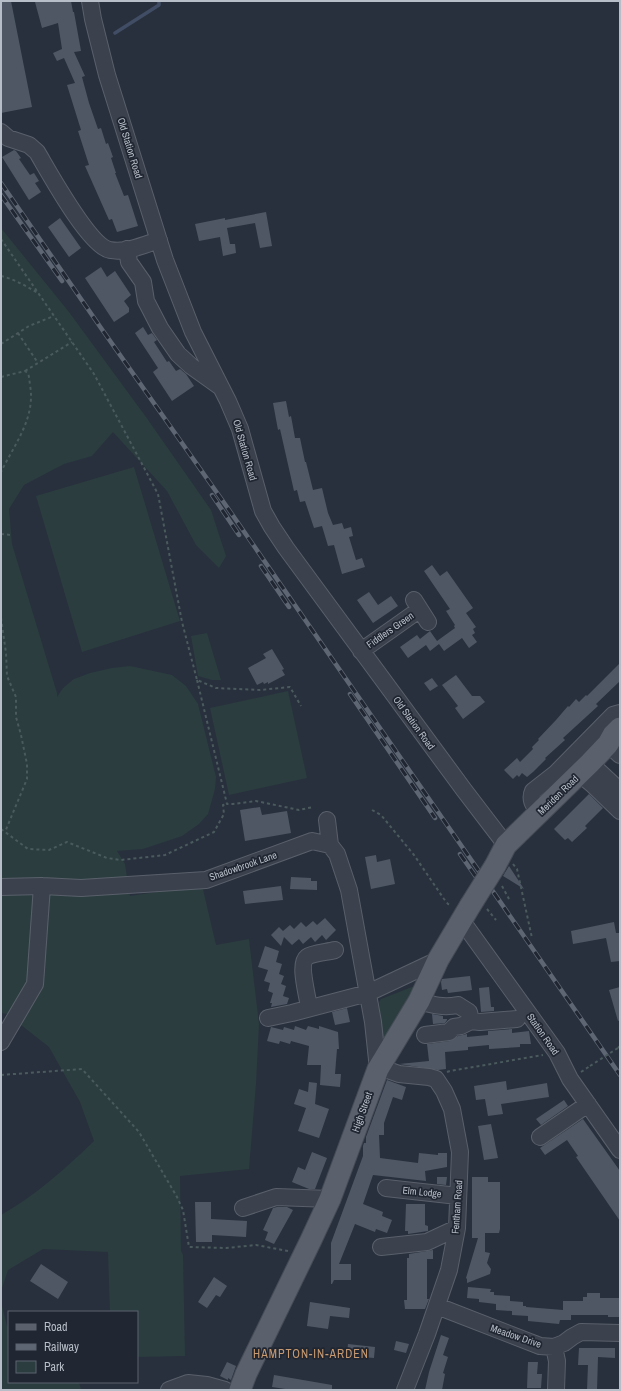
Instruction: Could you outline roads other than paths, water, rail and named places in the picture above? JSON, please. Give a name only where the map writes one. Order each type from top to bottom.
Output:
[{"type":"main road","name":"Meriden Road","points":[[505,858],[539,813],[585,768],[617,741]]},
{"type":"main road","name":"High Street","points":[[240,1390],[246,1374],[330,1199],[379,1068],[419,1001],[438,960],[471,913],[505,858]]},
{"type":"street","name":"Old Station Road","points":[[90,1],[107,75],[158,240],[193,332],[222,388],[240,429],[263,511],[286,548],[464,790],[505,858]]},
{"type":"street","points":[[1,132],[8,138],[29,146],[37,152],[70,207],[103,247],[109,250],[127,249],[158,240]]},
{"type":"street","points":[[127,249],[129,262],[143,282],[146,301],[160,328],[178,354],[191,366],[222,388]]},
{"type":"street","name":"Fiddlers Green","points":[[361,650],[421,610]]},
{"type":"street","points":[[539,813],[533,805],[531,795],[533,791],[556,773],[613,714],[620,712]]},
{"type":"street","points":[[585,768],[620,791]]},
{"type":"street","points":[[585,768],[592,784],[620,811]]},
{"type":"street","points":[[328,820],[330,845],[337,854],[348,890],[374,1022],[379,1068]]},
{"type":"street","name":"Shadowbrook Lane","points":[[1,887],[42,886],[81,888],[206,880],[312,841],[330,845]]},
{"type":"street","points":[[1,1042],[35,984],[42,886]]},
{"type":"street","name":"Station Road","points":[[471,913],[557,1053],[570,1079],[620,1150]]},
{"type":"street","points":[[309,1008],[303,971],[304,962],[309,956],[335,950]]},
{"type":"street","points":[[268,1018],[368,993],[438,960]]},
{"type":"street","points":[[419,1001],[440,1007],[458,1005],[469,1012],[471,1021]]},
{"type":"street","points":[[450,1007],[450,1019],[451,1024],[454,1027]]},
{"type":"street","points":[[425,1035],[449,1032],[454,1027],[461,1026],[471,1021],[480,1022],[517,1018]]},
{"type":"street","name":"Fentham Road","points":[[379,1068],[404,1076],[423,1076],[436,1079],[442,1086],[452,1109],[460,1152],[457,1228],[450,1270],[427,1334],[404,1390]]},
{"type":"street","points":[[540,1137],[588,1104]]},
{"type":"street","name":"Elm Lodge","points":[[386,1188],[458,1196]]},
{"type":"street","points":[[243,1208],[276,1198],[330,1199]]},
{"type":"street","points":[[381,1247],[427,1242],[457,1228]]},
{"type":"street","name":"Meadow Drive","points":[[436,1306],[540,1346],[554,1347],[564,1343],[572,1336],[580,1332],[620,1333]]},
{"type":"street","points":[[554,1347],[557,1361],[556,1390]]},
{"type":"street","points":[[169,1390],[188,1383],[201,1387],[207,1384],[225,1390]]},
{"type":"waterway","points":[[115,33],[159,5],[159,1]]},
{"type":"railway","points":[[1,183],[620,1075]]},
{"type":"railway","points":[[1,195],[62,281]]},
{"type":"railway","points":[[212,495],[239,535]]},
{"type":"railway","points":[[261,566],[289,607]]},
{"type":"railway","points":[[350,694],[435,818]]},
{"type":"railway","points":[[460,854],[476,877]]},
{"type":"district","name":"HAMPTON-IN-ARDEN","points":[[311,1354]]}]
